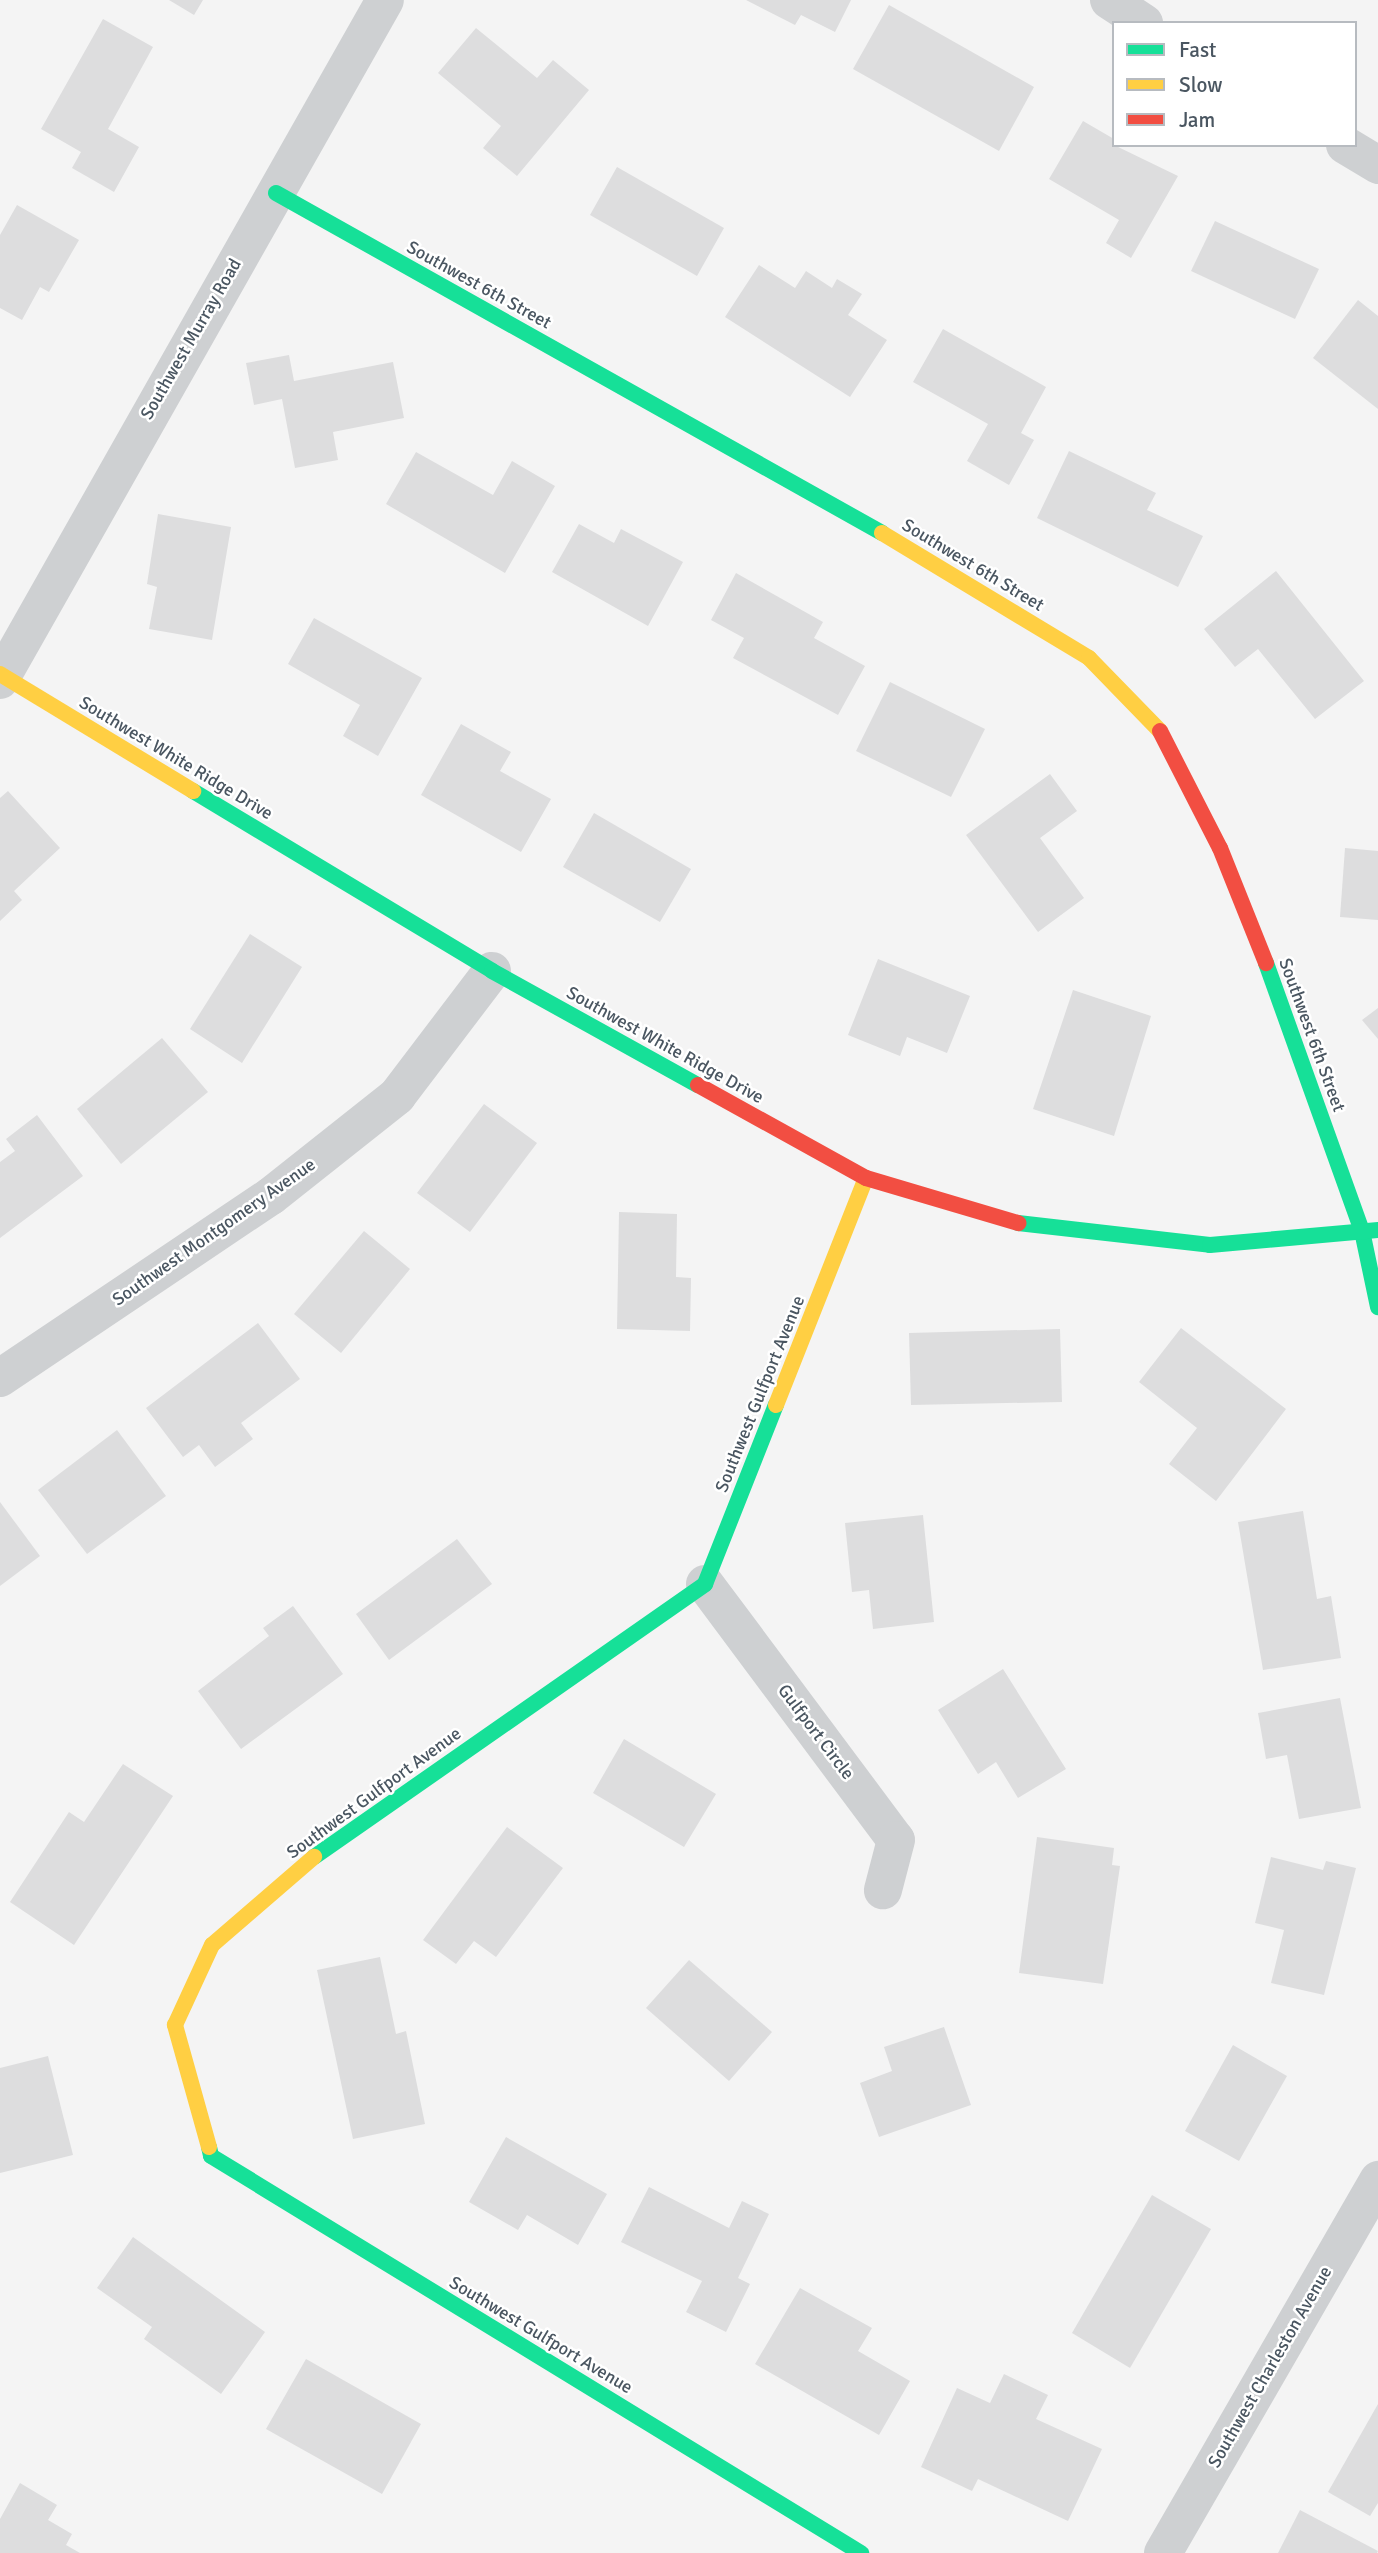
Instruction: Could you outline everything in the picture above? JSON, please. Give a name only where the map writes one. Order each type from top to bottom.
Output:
[{"type":"street","name":"Southwest Murray Road","points":[[1,677],[385,0]]},
{"type":"street","points":[[1110,0],[1141,21]]},
{"type":"street","points":[[1348,147],[1378,165]]},
{"type":"street","name":"Southwest 6th Street","points":[[276,193],[889,537],[1089,658],[1158,728],[1220,848],[1370,1231]]},
{"type":"street","name":"Southwest White Ridge Drive","points":[[1,677],[492,971],[866,1178],[982,1217],[1079,1232],[1210,1245],[1370,1231]]},
{"type":"street","name":"Southwest Montgomery Avenue","points":[[0,1378],[271,1196],[397,1096],[492,971]]},
{"type":"street","name":"Southwest Gulfport Avenue","points":[[861,2553],[211,2156],[175,2025],[212,1945],[325,1848],[705,1584],[866,1178]]},
{"type":"street","points":[[1370,1231],[1378,1307]]},
{"type":"street","name":"Gulfport Circle","points":[[705,1584],[896,1840],[883,1890]]},
{"type":"street","name":"Southwest Charleston Avenue","points":[[1163,2553],[1378,2180]]},
{"type":"building","points":[[169,0],[203,0],[194,15]]},
{"type":"building","points":[[746,0],[851,0],[835,32],[801,15],[795,25]]},
{"type":"building","points":[[889,5],[1034,87],[999,151],[853,69]]},
{"type":"building","points":[[103,19],[153,47],[108,129],[139,147],[114,192],[72,168],[81,152],[41,129]]},
{"type":"building","points":[[476,28],[537,78],[553,60],[589,90],[517,176],[483,148],[501,126],[438,73]]},
{"type":"building","points":[[1083,121],[1112,138],[1112,147],[1118,147],[1178,176],[1131,258],[1106,243],[1119,220],[1049,179]]},
{"type":"building","points":[[617,167],[724,228],[697,276],[590,215]]},
{"type":"building","points":[[17,205],[79,240],[49,292],[40,287],[22,320],[0,308],[0,235]]},
{"type":"building","points":[[1215,221],[1319,269],[1295,319],[1191,271]]},
{"type":"building","points":[[759,265],[795,288],[806,271],[832,288],[837,279],[862,294],[848,315],[887,340],[850,397],[725,317]]},
{"type":"building","points":[[1358,300],[1378,316],[1378,409],[1313,358]]},
{"type":"building","points":[[943,329],[1046,387],[1021,433],[1034,440],[1009,485],[967,461],[988,424],[913,382]]},
{"type":"building","points":[[289,355],[294,381],[393,362],[404,418],[333,432],[338,460],[295,468],[282,399],[254,405],[246,363]]},
{"type":"building","points":[[1069,451],[1156,493],[1147,510],[1203,536],[1178,587],[1037,518]]},
{"type":"building","points":[[416,452],[493,495],[512,461],[555,486],[505,573],[386,504]]},
{"type":"building","points":[[158,514],[231,527],[212,640],[149,629],[157,587],[147,584]]},
{"type":"building","points":[[579,524],[614,543],[621,529],[683,562],[648,626],[552,572]]},
{"type":"building","points":[[1276,571],[1364,681],[1315,719],[1258,649],[1235,667],[1204,629]]},
{"type":"building","points":[[736,573],[823,622],[814,638],[865,666],[838,715],[733,658],[744,638],[711,620]]},
{"type":"building","points":[[314,618],[422,678],[378,756],[343,736],[360,705],[288,664]]},
{"type":"building","points":[[890,682],[985,729],[951,797],[856,751]]},
{"type":"building","points":[[461,724],[511,752],[500,771],[551,799],[521,852],[421,795]]},
{"type":"building","points":[[1050,774],[1077,811],[1040,838],[1084,898],[1038,932],[966,835]]},
{"type":"building","points":[[8,791],[60,848],[14,891],[22,900],[0,921],[0,798]]},
{"type":"building","points":[[594,813],[691,869],[660,922],[563,867]]},
{"type":"building","points":[[1345,848],[1378,851],[1378,920],[1340,917]]},
{"type":"building","points":[[250,934],[302,967],[242,1063],[190,1029]]},
{"type":"building","points":[[878,959],[970,996],[947,1053],[907,1037],[900,1056],[848,1035]]},
{"type":"building","points":[[1073,990],[1151,1016],[1114,1136],[1033,1109]]},
{"type":"building","points":[[1378,1008],[1378,1039],[1362,1020]]},
{"type":"building","points":[[162,1038],[208,1092],[121,1164],[77,1109]]},
{"type":"building","points":[[484,1104],[537,1143],[470,1232],[417,1193]]},
{"type":"building","points":[[37,1115],[83,1176],[0,1238],[0,1162],[15,1151],[6,1139]]},
{"type":"building","points":[[619,1212],[677,1214],[676,1277],[691,1278],[690,1331],[617,1329]]},
{"type":"building","points":[[364,1231],[410,1269],[341,1353],[294,1314]]},
{"type":"building","points":[[258,1323],[300,1379],[241,1423],[253,1439],[215,1467],[199,1445],[183,1457],[146,1408]]},
{"type":"building","points":[[1181,1328],[1286,1409],[1216,1501],[1169,1464],[1197,1428],[1139,1382]]},
{"type":"building","points":[[1060,1329],[1062,1402],[911,1405],[909,1333]]},
{"type":"building","points":[[117,1430],[166,1496],[87,1554],[38,1490]]},
{"type":"building","points":[[0,1502],[40,1556],[0,1586]]},
{"type":"building","points":[[1303,1511],[1317,1599],[1331,1596],[1341,1658],[1263,1670],[1238,1522]]},
{"type":"building","points":[[923,1515],[934,1622],[873,1629],[869,1590],[852,1592],[845,1523]]},
{"type":"building","points":[[457,1539],[492,1584],[389,1660],[356,1614]]},
{"type":"building","points":[[293,1606],[343,1674],[241,1749],[198,1691],[269,1636],[263,1628]]},
{"type":"building","points":[[1003,1669],[1066,1769],[1018,1798],[996,1762],[978,1774],[938,1710]]},
{"type":"building","points":[[1340,1698],[1361,1808],[1299,1819],[1287,1755],[1266,1759],[1258,1713]]},
{"type":"building","points":[[624,1739],[716,1794],[684,1847],[593,1793]]},
{"type":"building","points":[[123,1764],[173,1796],[74,1945],[10,1902],[69,1812],[84,1822]]},
{"type":"building","points":[[507,1827],[563,1868],[496,1957],[474,1941],[456,1964],[423,1940]]},
{"type":"building","points":[[1037,1837],[1114,1848],[1112,1865],[1120,1866],[1103,1984],[1019,1973]]},
{"type":"building","points":[[1271,1857],[1323,1870],[1326,1861],[1356,1868],[1324,1995],[1271,1983],[1284,1930],[1255,1923]]},
{"type":"building","points":[[380,1957],[396,2034],[406,2031],[425,2124],[353,2139],[317,1970]]},
{"type":"building","points":[[689,1960],[772,2032],[729,2081],[646,2008]]},
{"type":"building","points":[[944,2027],[971,2105],[879,2137],[860,2083],[892,2071],[884,2047]]},
{"type":"building","points":[[1233,2045],[1287,2076],[1239,2161],[1185,2131]]},
{"type":"building","points":[[48,2056],[73,2155],[0,2173],[0,2068]]},
{"type":"building","points":[[506,2137],[607,2194],[578,2245],[527,2215],[518,2230],[469,2202]]},
{"type":"building","points":[[649,2187],[729,2228],[742,2201],[769,2214],[738,2278],[750,2284],[726,2332],[686,2312],[702,2281],[621,2242]]},
{"type":"building","points":[[1152,2195],[1211,2229],[1130,2368],[1072,2333]]},
{"type":"building","points":[[133,2237],[265,2332],[221,2394],[144,2339],[152,2327],[97,2288]]},
{"type":"building","points":[[800,2288],[872,2328],[858,2351],[910,2381],[879,2435],[755,2364]]},
{"type":"building","points":[[306,2359],[421,2424],[382,2494],[266,2429]]},
{"type":"building","points":[[1004,2374],[1048,2395],[1036,2419],[1102,2449],[1068,2521],[978,2479],[972,2491],[921,2467],[957,2388],[990,2403]]},
{"type":"building","points":[[1378,2404],[1378,2503],[1370,2516],[1328,2492]]},
{"type":"building","points":[[20,2483],[57,2505],[48,2520],[72,2534],[66,2545],[80,2553],[0,2553],[0,2519]]},
{"type":"building","points":[[1300,2510],[1378,2551],[1377,2553],[1278,2553]]},
{"type":"traffic: fast","points":[[276,193],[882,533]]},
{"type":"traffic: fast","points":[[193,791],[492,971],[698,1085]]},
{"type":"traffic: fast","points":[[1266,963],[1362,1231],[1378,1307]]},
{"type":"traffic: fast","points":[[1018,1223],[1210,1245],[1378,1230]]},
{"type":"traffic: fast","points":[[314,1857],[705,1584],[776,1405]]},
{"type":"traffic: fast","points":[[209,2147],[211,2156],[861,2553]]},
{"type":"traffic: slow","points":[[882,533],[1089,658],[1160,731]]},
{"type":"traffic: slow","points":[[0,674],[193,791]]},
{"type":"traffic: slow","points":[[776,1405],[866,1178]]},
{"type":"traffic: slow","points":[[209,2147],[175,2025],[212,1945],[314,1857]]},
{"type":"traffic: jam","points":[[1160,731],[1220,848],[1266,963]]},
{"type":"traffic: jam","points":[[698,1085],[866,1178],[1018,1223]]}]
